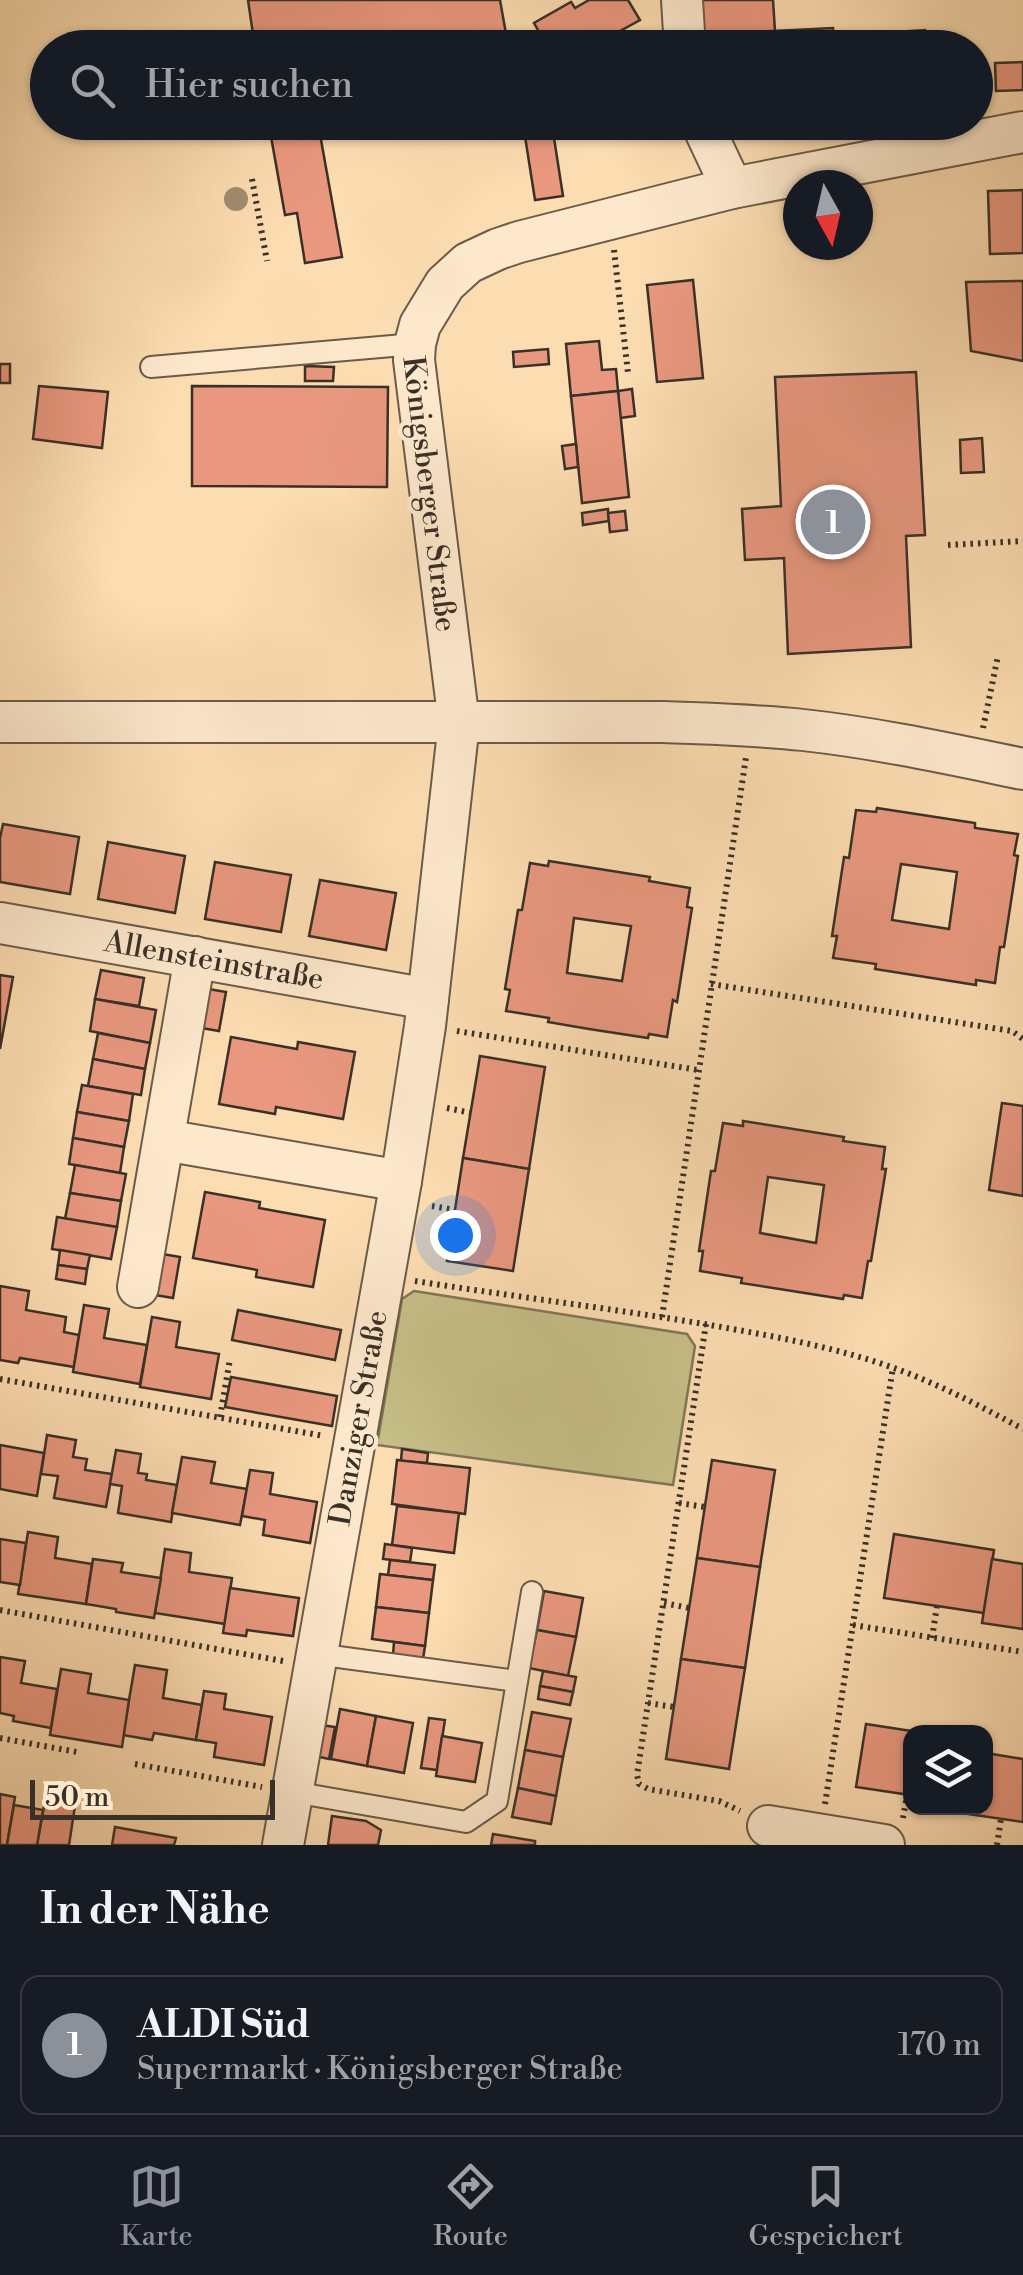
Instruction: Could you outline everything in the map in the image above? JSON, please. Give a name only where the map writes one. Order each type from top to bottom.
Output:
[{"type":"street","points":[[682,0],[684,30]]},
{"type":"street","points":[[993,138],[1023,132]]},
{"type":"street","points":[[709,140],[732,188]]},
{"type":"street","points":[[414,344],[420,324],[445,284],[468,263],[519,242],[732,188],[981,140]]},
{"type":"street","name":"Königsberger Straße","points":[[414,344],[459,724]]},
{"type":"street","points":[[0,722],[664,722],[801,730],[884,741],[1023,769]]},
{"type":"street","name":"Danziger Straße","points":[[284,1845],[401,1181],[427,1013],[459,724]]},
{"type":"street","name":"Allensteinstraße","points":[[0,923],[194,958],[427,1013]]},
{"type":"street","points":[[138,1287],[194,958]]},
{"type":"street","points":[[164,1140],[401,1181]]},
{"type":"street","points":[[768,1826],[884,1845]]},
{"type":"lane","name":"Königsberger Straße","points":[[151,367],[414,344]]},
{"type":"lane","points":[[292,1792],[466,1822],[498,1801],[532,1592]]},
{"type":"lane","points":[[315,1660],[517,1681]]},
{"type":"path","points":[[252,179],[267,260]]},
{"type":"path","points":[[610,219],[628,373]]},
{"type":"path","points":[[948,546],[1023,540]]},
{"type":"path","points":[[982,734],[998,656]]},
{"type":"path","points":[[662,1317],[750,726]]},
{"type":"path","points":[[711,984],[1012,1031],[1023,1040]]},
{"type":"path","points":[[427,1013],[698,1070]]},
{"type":"path","points":[[384,1276],[776,1336],[892,1367],[1023,1428]]},
{"type":"path","points":[[706,1324],[637,1775],[639,1784],[648,1789],[719,1801],[768,1826]]},
{"type":"path","points":[[220,1418],[230,1359]]},
{"type":"path","points":[[820,1834],[892,1367]]},
{"type":"path","points":[[0,1379],[355,1442]]},
{"type":"path","points":[[679,1503],[705,1507]]},
{"type":"path","points":[[664,1604],[689,1608]]},
{"type":"path","points":[[932,1638],[937,1606]]},
{"type":"path","points":[[0,1610],[315,1660]]},
{"type":"path","points":[[853,1625],[1023,1652]]},
{"type":"path","points":[[648,1703],[674,1707]]},
{"type":"path","points":[[0,1738],[76,1752]]},
{"type":"path","points":[[135,1764],[292,1792]]},
{"type":"path","points":[[997,1845],[1001,1819]]},
{"type":"shaded area","points":[[414,1291],[687,1334],[695,1346],[673,1485],[377,1445],[402,1299]]},
{"type":"building","points":[[248,0],[500,0],[505,30],[252,30]]},
{"type":"building","points":[[589,0],[628,0],[640,20],[622,30],[538,30],[534,23],[571,2],[575,8]]},
{"type":"building","points":[[697,0],[773,0],[775,30],[699,30]]},
{"type":"building","points":[[1023,62],[1023,90],[996,91],[995,63]]},
{"type":"building","points":[[272,140],[321,140],[342,257],[305,263],[297,213],[285,215]]},
{"type":"building","points":[[526,140],[554,140],[563,196],[535,200]]},
{"type":"building","points":[[1023,190],[1023,253],[990,254],[988,191]]},
{"type":"building","points":[[693,280],[703,378],[657,382],[647,285]]},
{"type":"building","points":[[1023,281],[1023,361],[971,351],[966,282]]},
{"type":"building","points":[[599,341],[602,370],[616,369],[618,391],[571,396],[566,344]]},
{"type":"building","points":[[548,349],[549,364],[514,367],[513,352]]},
{"type":"building","points":[[0,364],[10,364],[10,383],[0,383]]},
{"type":"building","points":[[305,366],[334,367],[333,381],[305,381]]},
{"type":"building","points":[[916,372],[925,535],[906,536],[911,647],[788,654],[784,558],[745,560],[742,509],[781,506],[775,377]]},
{"type":"building","points":[[39,386],[108,392],[102,448],[33,439]]},
{"type":"building","points":[[192,386],[388,387],[387,487],[192,486]]},
{"type":"building","points":[[632,389],[635,416],[620,418],[618,391]]},
{"type":"building","points":[[618,391],[629,497],[582,503],[571,396]]},
{"type":"building","points":[[982,438],[984,472],[961,473],[960,440]]},
{"type":"building","points":[[576,444],[578,467],[565,469],[562,446]]},
{"type":"building","points":[[608,509],[609,521],[583,525],[582,513]]},
{"type":"building","points":[[625,511],[627,530],[610,532],[608,513]]},
{"type":"building","points":[[877,808],[975,823],[975,828],[1018,834],[1004,947],[1000,947],[995,983],[976,980],[976,985],[875,969],[876,964],[833,958],[837,936],[832,936],[844,857],[849,858],[856,810],[876,812]],"holes":[[[901,864],[957,872],[949,929],[892,920]]]},
{"type":"building","points":[[3,824],[79,837],[70,894],[0,882]]},
{"type":"building","points":[[108,842],[185,856],[175,913],[98,899]]},
{"type":"building","points":[[549,861],[650,877],[649,881],[690,888],[687,907],[692,908],[677,1002],[673,1000],[667,1037],[589,1029],[506,1011],[510,990],[505,989],[530,863],[548,866]],"holes":[[[574,918],[631,926],[622,981],[567,973]]]},
{"type":"building","points":[[215,862],[291,875],[281,932],[205,919]]},
{"type":"building","points":[[320,880],[396,893],[386,950],[309,936]]},
{"type":"building","points":[[101,970],[144,978],[139,1006],[95,999]]},
{"type":"building","points":[[0,975],[13,977],[0,1049]]},
{"type":"building","points":[[197,987],[226,992],[219,1031],[190,1026]]},
{"type":"building","points":[[95,999],[156,1010],[150,1043],[90,1031]]},
{"type":"building","points":[[98,1033],[150,1043],[145,1069],[93,1059]]},
{"type":"building","points":[[231,1037],[297,1049],[298,1042],[355,1052],[343,1119],[276,1107],[275,1114],[219,1104]]},
{"type":"building","points":[[480,1056],[545,1067],[529,1169],[463,1158]]},
{"type":"building","points":[[93,1059],[145,1069],[141,1095],[88,1086]]},
{"type":"building","points":[[82,1085],[133,1094],[129,1121],[77,1112]]},
{"type":"building","points":[[1002,1103],[1023,1106],[1023,1196],[989,1190]]},
{"type":"building","points":[[77,1112],[129,1121],[124,1147],[73,1138]]},
{"type":"building","points":[[743,1121],[885,1147],[882,1169],[886,1169],[862,1298],[844,1295],[843,1299],[741,1283],[742,1278],[700,1271],[703,1251],[699,1251],[711,1171],[715,1171],[723,1123],[743,1126]],"holes":[[[768,1177],[824,1185],[816,1243],[760,1233]]]},
{"type":"building","points":[[73,1138],[124,1147],[120,1173],[69,1164]]},
{"type":"building","points":[[463,1158],[529,1169],[513,1271],[447,1261]]},
{"type":"building","points":[[75,1165],[126,1174],[121,1201],[70,1193]]},
{"type":"building","points":[[205,1192],[260,1202],[259,1208],[325,1220],[313,1287],[256,1277],[257,1270],[193,1258]]},
{"type":"building","points":[[70,1193],[121,1201],[117,1227],[65,1219]]},
{"type":"building","points":[[57,1217],[117,1227],[111,1259],[52,1249]]},
{"type":"building","points":[[60,1250],[90,1255],[87,1269],[58,1265]]},
{"type":"building","points":[[151,1252],[180,1257],[173,1298],[143,1293]]},
{"type":"building","points":[[58,1265],[87,1269],[85,1284],[56,1279]]},
{"type":"building","points":[[0,1286],[29,1291],[26,1310],[66,1317],[64,1332],[79,1335],[74,1367],[20,1358],[18,1363],[0,1360]]},
{"type":"building","points":[[84,1305],[109,1309],[104,1338],[147,1345],[140,1384],[73,1372]]},
{"type":"building","points":[[238,1310],[341,1330],[335,1360],[232,1340]]},
{"type":"building","points":[[152,1317],[180,1322],[176,1347],[219,1354],[211,1399],[140,1387]]},
{"type":"building","points":[[231,1377],[337,1396],[332,1426],[225,1407]]},
{"type":"building","points":[[47,1435],[76,1440],[73,1457],[87,1459],[85,1470],[112,1474],[106,1507],[54,1498],[58,1476],[41,1474]]},
{"type":"building","points":[[0,1445],[44,1453],[37,1496],[0,1489]]},
{"type":"building","points":[[402,1449],[428,1453],[427,1463],[401,1461]]},
{"type":"building","points":[[116,1450],[141,1454],[138,1473],[147,1474],[146,1480],[177,1485],[171,1522],[118,1513],[122,1486],[110,1484]]},
{"type":"building","points":[[182,1457],[215,1462],[211,1483],[247,1489],[240,1525],[172,1513]]},
{"type":"building","points":[[397,1460],[470,1468],[465,1514],[392,1504]]},
{"type":"building","points":[[712,1460],[775,1470],[760,1567],[697,1558]]},
{"type":"building","points":[[250,1470],[273,1473],[270,1494],[317,1502],[310,1543],[263,1535],[265,1520],[242,1516]]},
{"type":"building","points":[[397,1506],[459,1513],[454,1553],[392,1545]]},
{"type":"building","points":[[28,1532],[58,1537],[55,1558],[92,1564],[86,1604],[18,1594]]},
{"type":"building","points":[[894,1534],[994,1550],[984,1613],[884,1598]]},
{"type":"building","points":[[0,1539],[26,1543],[20,1585],[0,1582]]},
{"type":"building","points":[[385,1544],[412,1548],[410,1562],[383,1559]]},
{"type":"building","points":[[165,1549],[191,1553],[189,1572],[232,1578],[225,1624],[155,1613]]},
{"type":"building","points":[[697,1558],[760,1567],[745,1668],[681,1659]]},
{"type":"building","points":[[93,1559],[123,1563],[121,1572],[161,1578],[154,1618],[86,1604]]},
{"type":"building","points":[[992,1559],[1023,1564],[1023,1629],[982,1623]]},
{"type":"building","points":[[390,1560],[435,1565],[433,1580],[388,1575]]},
{"type":"building","points":[[380,1574],[433,1580],[429,1613],[376,1607]]},
{"type":"building","points":[[230,1588],[299,1598],[293,1636],[247,1630],[246,1636],[223,1633]]},
{"type":"building","points":[[544,1591],[583,1598],[576,1637],[537,1630]]},
{"type":"building","points":[[376,1607],[429,1613],[425,1646],[372,1639]]},
{"type":"building","points":[[537,1630],[576,1637],[568,1676],[529,1668]]},
{"type":"building","points":[[394,1642],[425,1646],[423,1659],[393,1655]]},
{"type":"building","points":[[0,1657],[25,1661],[21,1683],[57,1689],[51,1728],[13,1721],[14,1716],[0,1713]]},
{"type":"building","points":[[681,1659],[745,1668],[729,1769],[666,1759]]},
{"type":"building","points":[[135,1665],[167,1670],[163,1698],[202,1705],[196,1740],[154,1733],[152,1740],[123,1735]]},
{"type":"building","points":[[61,1669],[91,1674],[88,1693],[129,1700],[122,1747],[50,1735]]},
{"type":"building","points":[[543,1671],[576,1677],[573,1692],[540,1686]]},
{"type":"building","points":[[540,1686],[573,1692],[570,1705],[538,1699]]},
{"type":"building","points":[[204,1691],[226,1694],[224,1709],[272,1717],[264,1765],[214,1757],[216,1743],[196,1740]]},
{"type":"building","points":[[340,1709],[376,1716],[367,1766],[331,1759]]},
{"type":"building","points":[[532,1712],[571,1719],[563,1757],[525,1750]]},
{"type":"building","points":[[376,1716],[413,1723],[404,1773],[367,1766]]},
{"type":"building","points":[[429,1718],[445,1720],[437,1770],[421,1768]]},
{"type":"building","points":[[866,1724],[903,1730],[903,1794],[856,1787]]},
{"type":"building","points":[[321,1725],[335,1727],[329,1759],[315,1756]]},
{"type":"building","points":[[442,1736],[482,1743],[475,1782],[436,1776]]},
{"type":"building","points":[[525,1750],[563,1757],[556,1796],[518,1788]]},
{"type":"building","points":[[993,1754],[1023,1759],[1023,1822],[975,1815],[993,1815]]},
{"type":"building","points":[[518,1788],[556,1796],[551,1824],[512,1817]]},
{"type":"building","points":[[0,1794],[15,1797],[7,1845],[0,1845]]},
{"type":"building","points":[[45,1801],[75,1806],[69,1845],[37,1845]]},
{"type":"building","points":[[14,1805],[43,1810],[37,1845],[7,1845]]},
{"type":"building","points":[[332,1816],[366,1821],[381,1830],[378,1845],[328,1845]]},
{"type":"building","points":[[115,1827],[176,1838],[174,1845],[112,1845]]},
{"type":"building","points":[[493,1834],[535,1841],[535,1845],[491,1845]]},
{"type":"place","name":"ALDI Süd","points":[[833,522]]}]
